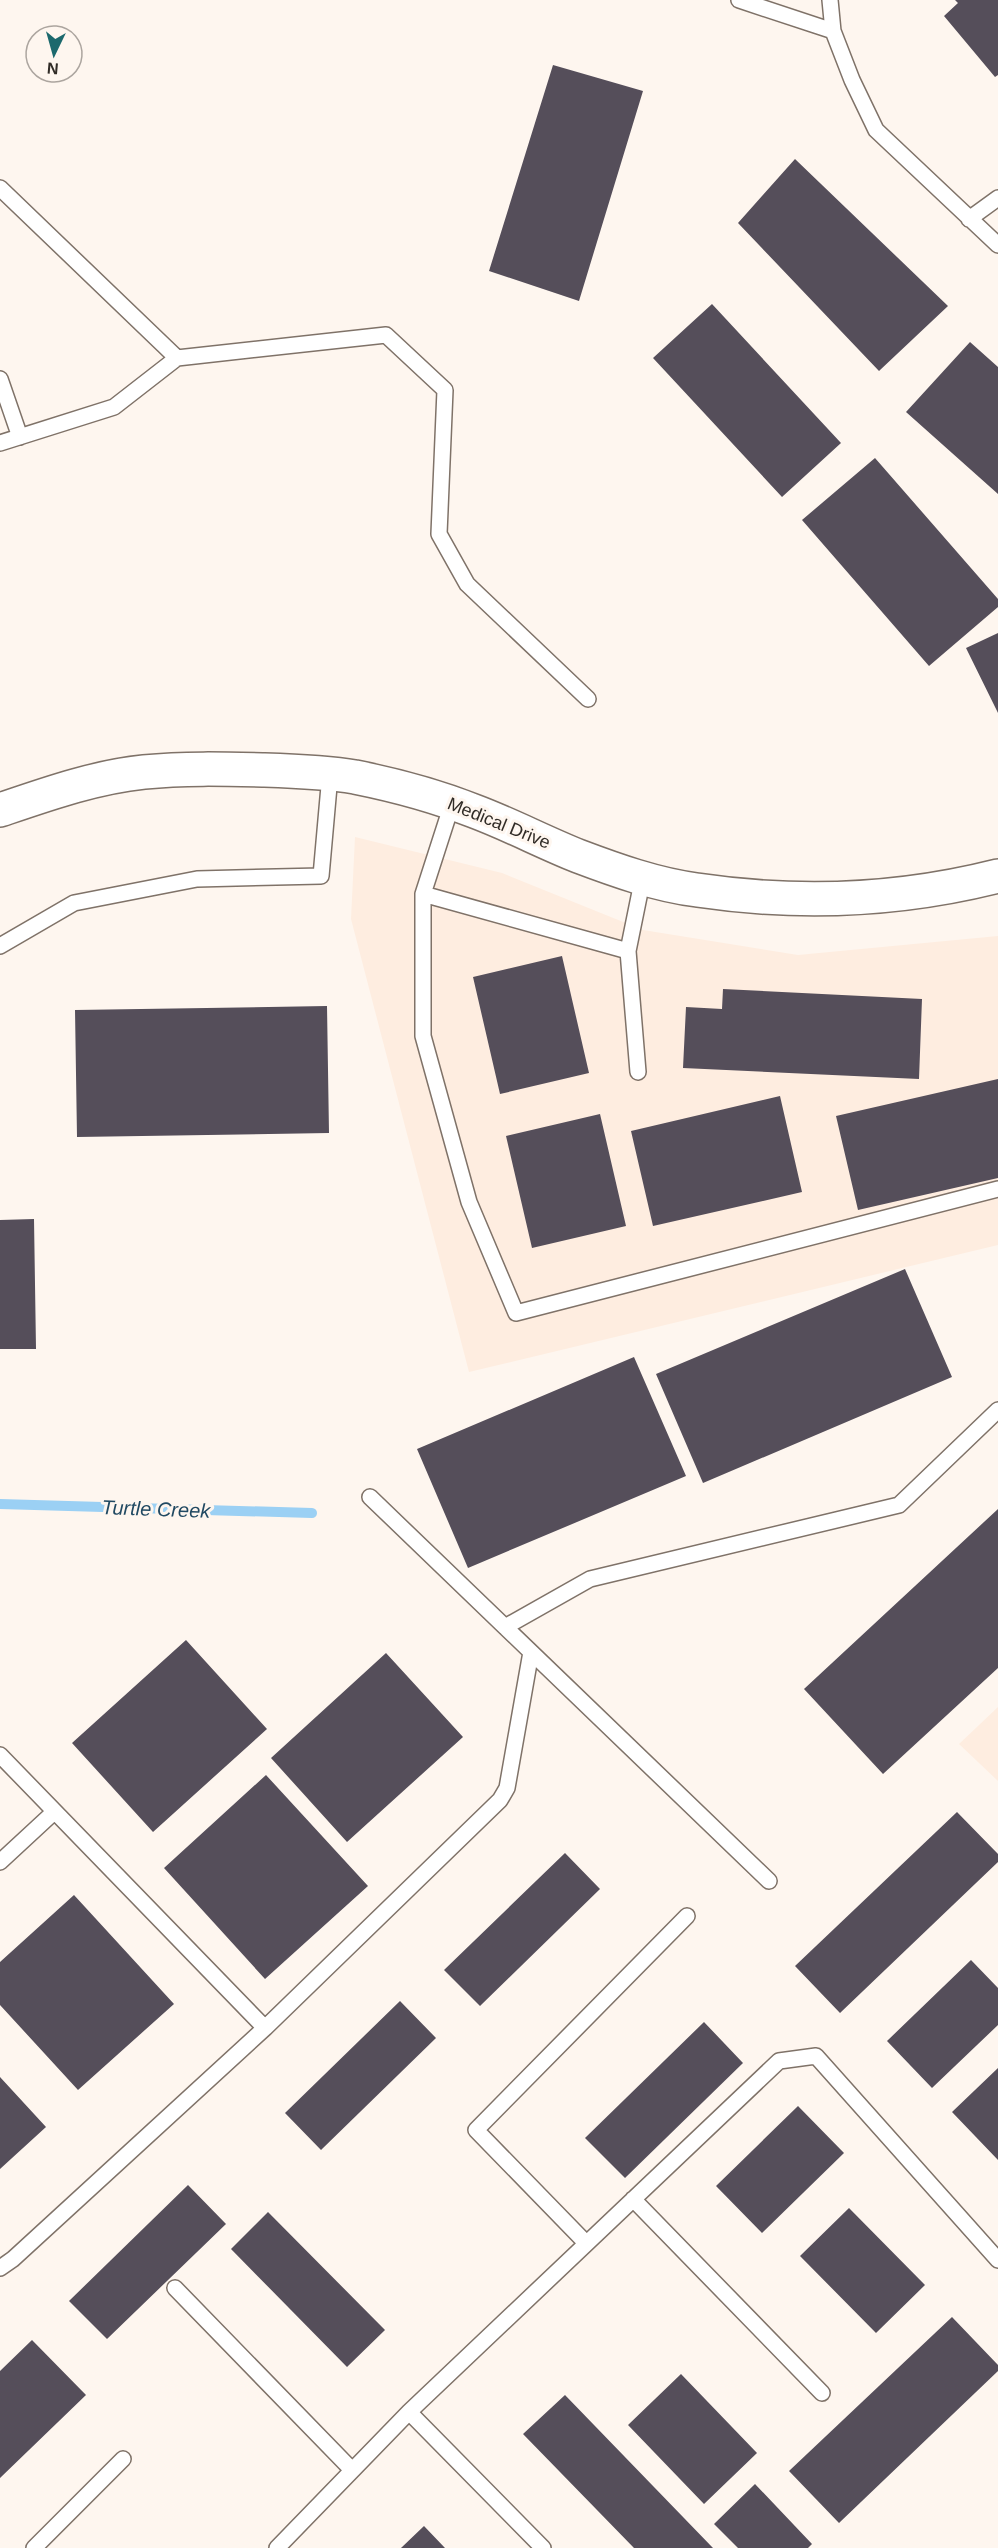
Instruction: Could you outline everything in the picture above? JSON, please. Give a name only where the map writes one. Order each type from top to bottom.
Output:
[{"type":"street","name":"Medical Drive","points":[[0,810],[66,787],[142,772],[206,768],[330,775],[353,777],[419,793],[472,810],[578,856],[643,878],[695,890],[815,899],[880,898],[998,876]]},
{"type":"lane","points":[[739,0],[833,31]]},
{"type":"lane","points":[[830,0],[833,31],[852,80],[876,130],[998,245]]},
{"type":"lane","points":[[0,188],[177,358]]},
{"type":"lane","points":[[969,219],[998,198]]},
{"type":"lane","points":[[0,443],[114,407],[177,358],[386,335],[445,390],[439,534],[467,584],[588,699]]},
{"type":"lane","points":[[0,379],[20,437]]},
{"type":"lane","points":[[0,946],[74,903],[197,879],[321,876],[330,775]]},
{"type":"lane","points":[[452,804],[423,894],[423,1036],[469,1202],[516,1313],[998,1189]]},
{"type":"lane","points":[[638,1072],[628,951],[643,878]]},
{"type":"lane","points":[[423,894],[628,951]]},
{"type":"lane","points":[[505,1627],[590,1579],[899,1505],[998,1410]]},
{"type":"lane","points":[[370,1497],[768,1881]]},
{"type":"lane","points":[[0,2268],[13,2259],[266,2028],[500,1800],[507,1788],[531,1652]]},
{"type":"lane","points":[[0,1755],[266,2028]]},
{"type":"lane","points":[[0,1862],[54,1812]]},
{"type":"lane","points":[[586,2243],[476,2130],[687,1916]]},
{"type":"lane","points":[[277,2548],[408,2412],[779,2061],[816,2056],[998,2260]]},
{"type":"lane","points":[[633,2199],[822,2393]]},
{"type":"lane","points":[[175,2288],[352,2469]]},
{"type":"lane","points":[[408,2412],[543,2548]]},
{"type":"lane","points":[[34,2548],[123,2459]]},
{"type":"shaded area","points":[[355,837],[502,873],[643,930],[798,955],[998,936],[998,1245],[469,1372],[351,919]]},
{"type":"shaded area","points":[[998,1707],[998,1781],[959,1744]]},
{"type":"building","points":[[955,0],[998,0],[998,75],[995,77],[944,16],[958,3]]},
{"type":"building","points":[[553,65],[643,91],[579,301],[489,271]]},
{"type":"building","points":[[795,159],[948,306],[879,371],[738,223]]},
{"type":"building","points":[[712,304],[841,443],[782,497],[653,358]]},
{"type":"building","points":[[970,342],[998,367],[998,494],[906,412]]},
{"type":"building","points":[[875,458],[998,599],[998,607],[929,666],[802,520]]},
{"type":"building","points":[[998,633],[998,713],[966,648]]},
{"type":"building","points":[[562,956],[589,1073],[500,1094],[473,977]]},
{"type":"building","points":[[723,989],[922,999],[919,1079],[683,1068],[686,1007],[722,1009]]},
{"type":"building","points":[[327,1006],[329,1133],[77,1137],[75,1010]]},
{"type":"building","points":[[998,1079],[998,1178],[858,1210],[836,1116]]},
{"type":"building","points":[[780,1096],[802,1192],[653,1226],[631,1131]]},
{"type":"building","points":[[600,1114],[626,1226],[532,1248],[506,1136]]},
{"type":"building","points":[[34,1219],[36,1349],[0,1349],[0,1220]]},
{"type":"building","points":[[905,1269],[952,1377],[703,1483],[656,1374]]},
{"type":"building","points":[[634,1357],[686,1476],[468,1568],[417,1449]]},
{"type":"building","points":[[998,1509],[998,1668],[883,1774],[804,1689]]},
{"type":"building","points":[[186,1640],[267,1729],[153,1832],[72,1743]]},
{"type":"building","points":[[386,1653],[463,1737],[347,1842],[271,1758]]},
{"type":"building","points":[[266,1775],[368,1886],[265,1979],[164,1868]]},
{"type":"building","points":[[957,1812],[998,1854],[998,1862],[840,2013],[795,1966]]},
{"type":"building","points":[[565,1853],[600,1889],[480,2006],[444,1970]]},
{"type":"building","points":[[74,1895],[174,2004],[78,2090],[0,2005],[0,1962]]},
{"type":"building","points":[[971,1960],[998,1988],[998,2025],[932,2088],[887,2041]]},
{"type":"building","points":[[400,2001],[436,2038],[321,2150],[285,2113]]},
{"type":"building","points":[[704,2022],[743,2063],[625,2178],[585,2138]]},
{"type":"building","points":[[998,2068],[998,2160],[952,2112]]},
{"type":"building","points":[[0,2077],[46,2127],[0,2169]]},
{"type":"building","points":[[798,2106],[844,2153],[762,2233],[716,2186]]},
{"type":"building","points":[[188,2185],[226,2224],[107,2339],[69,2301]]},
{"type":"building","points":[[849,2208],[925,2285],[876,2333],[800,2256]]},
{"type":"building","points":[[268,2212],[385,2330],[347,2367],[231,2249]]},
{"type":"building","points":[[952,2317],[998,2365],[998,2371],[839,2523],[789,2471]]},
{"type":"building","points":[[32,2340],[86,2395],[0,2478],[0,2371]]},
{"type":"building","points":[[681,2374],[757,2453],[704,2504],[628,2425]]},
{"type":"building","points":[[565,2395],[713,2548],[634,2548],[523,2434]]},
{"type":"building","points":[[755,2484],[812,2544],[808,2548],[738,2548],[714,2524]]},
{"type":"building","points":[[424,2526],[445,2548],[401,2548]]},
{"type":"waterway","name":"Turtle Creek","points":[[0,1504],[312,1513]]}]
